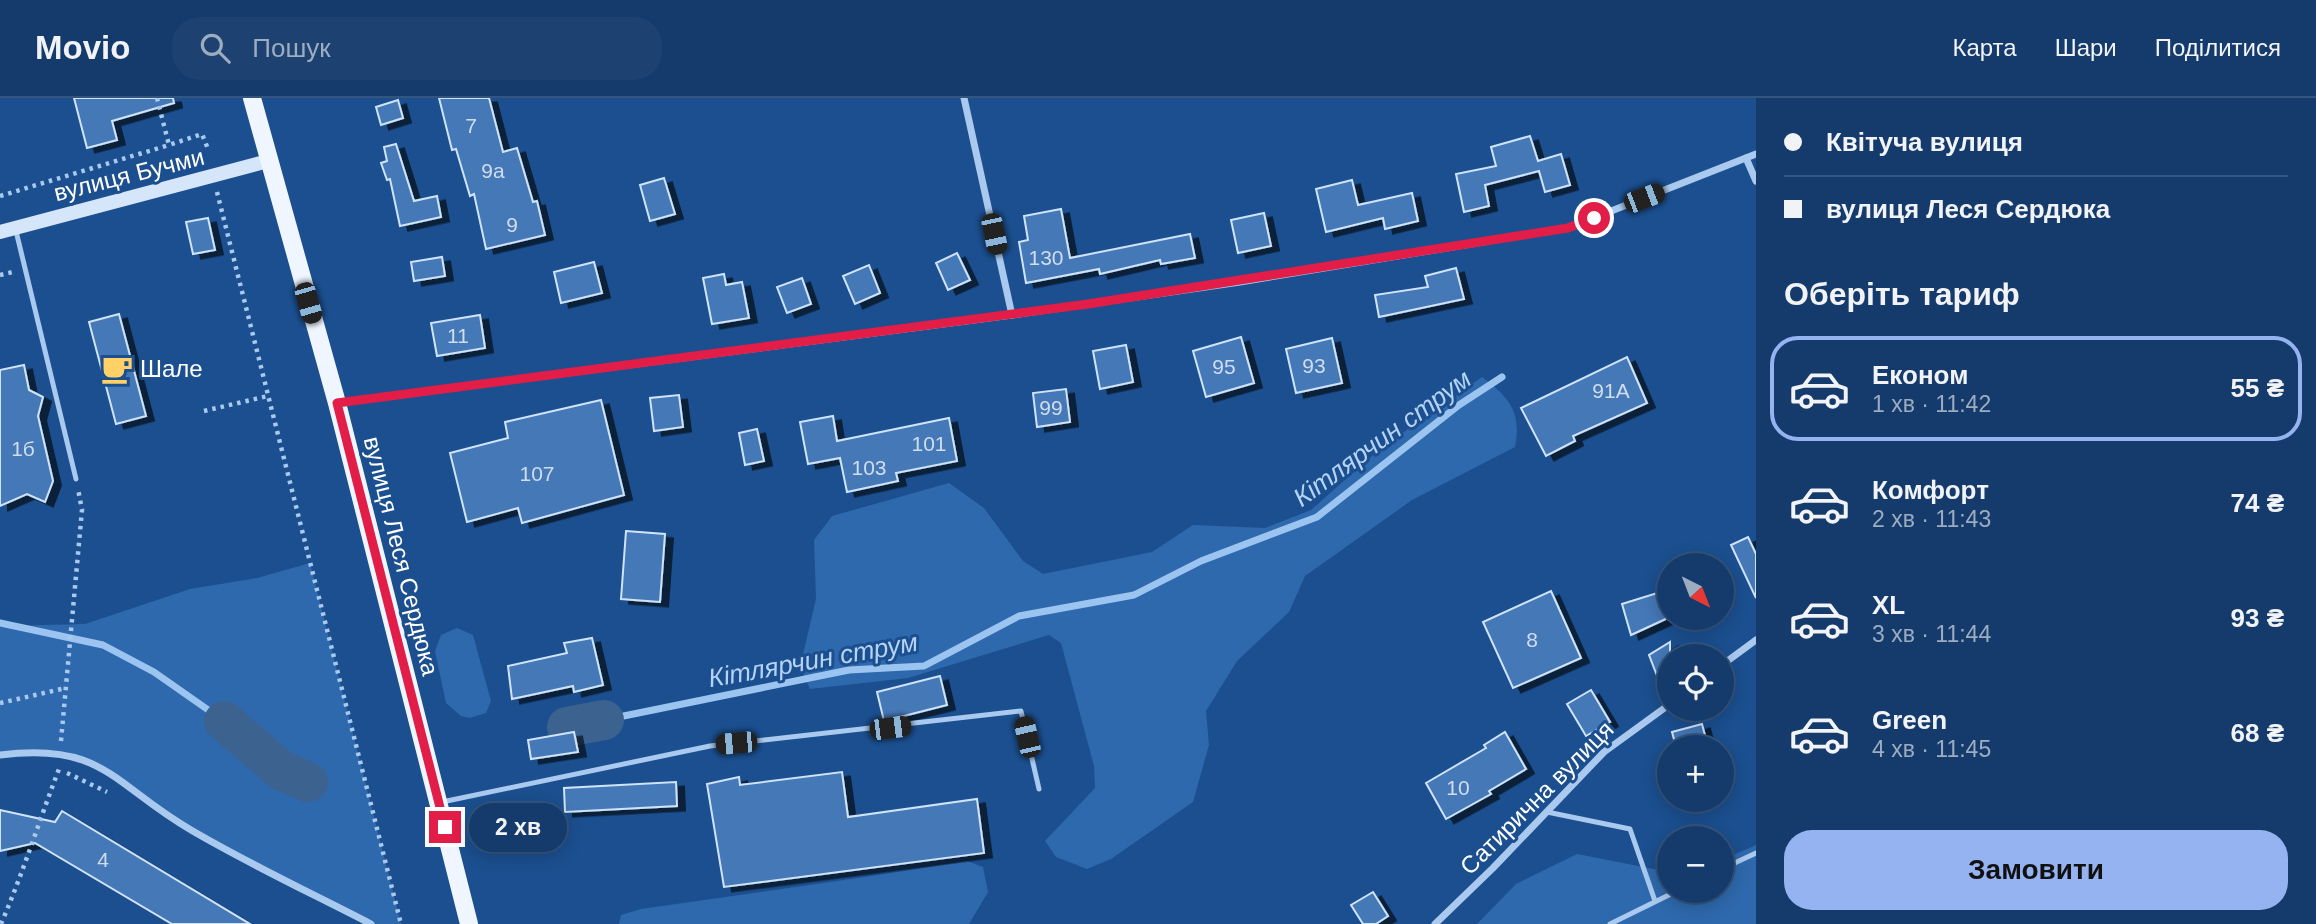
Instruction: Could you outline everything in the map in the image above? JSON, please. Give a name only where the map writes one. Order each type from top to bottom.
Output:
[{"type":"main road","name":"вулиця Леся Сердюка","points":[[252,98],[337,403],[469,924]]},
{"type":"street","points":[[964,98],[1012,315]]},
{"type":"street","points":[[337,403],[1012,315],[1254,280],[1568,228],[1756,154]]},
{"type":"street","points":[[1746,158],[1756,181]]},
{"type":"street","name":"вулиця Бучми","points":[[0,232],[268,160]]},
{"type":"street","points":[[1734,656],[1756,640]]},
{"type":"street","name":"Сатирична вулиця","points":[[1435,924],[1604,752],[1657,713]]},
{"type":"street","points":[[0,755],[27,751],[83,759],[115,774],[189,829],[370,924]]},
{"type":"lane","points":[[16,228],[76,479]]},
{"type":"lane","points":[[439,803],[710,746],[1021,711],[1039,789]]},
{"type":"lane","points":[[1547,812],[1630,829],[1655,901],[1610,924]]},
{"type":"lane","points":[[1734,863],[1756,853]]},
{"type":"path","points":[[157,98],[169,145]]},
{"type":"path","points":[[0,196],[202,134],[208,149]]},
{"type":"path","points":[[217,191],[401,924]]},
{"type":"path","points":[[204,411],[268,396]]},
{"type":"path","points":[[61,742],[82,510],[76,479]]},
{"type":"path","points":[[0,703],[66,688]]},
{"type":"path","points":[[1,924],[24,869],[32,839],[59,769]]},
{"type":"shaded area","points":[[1482,377],[1500,391],[1511,406],[1517,424],[1515,447],[1412,500],[1305,576],[1289,612],[1237,661],[1206,711],[1209,745],[1193,802],[1111,859],[1087,869],[1056,857],[1045,841],[1095,788],[1094,766],[1061,643],[1049,635],[908,678],[810,689],[800,667],[816,599],[814,540],[832,516],[949,483],[984,508],[1023,561],[1043,574],[1152,552],[1193,525],[1265,528],[1311,510],[1381,448]]},
{"type":"shaded area","points":[[310,563],[401,924],[371,924],[189,829],[115,774],[71,755],[0,755],[0,626],[85,624],[190,589],[257,578]]},
{"type":"shaded area","points":[[457,628],[473,635],[491,701],[486,713],[470,718],[461,716],[446,703],[435,651],[441,635]]},
{"type":"shaded area","points":[[1756,845],[1756,924],[1477,924],[1516,884],[1577,854],[1657,870],[1657,903],[1734,903],[1734,855]]},
{"type":"shaded area","points":[[967,861],[983,867],[988,892],[969,924],[619,924],[621,915],[641,909]]},
{"type":"building","points":[[74,98],[173,98],[174,103],[112,121],[117,140],[87,148]]},
{"type":"building","points":[[439,98],[489,98],[503,152],[517,148],[533,202],[537,201],[545,235],[486,249],[474,194],[470,196],[456,149],[452,150]]},
{"type":"building","points":[[398,100],[403,118],[381,125],[376,107]]},
{"type":"building","points":[[1530,136],[1538,161],[1561,154],[1570,185],[1545,192],[1539,171],[1485,185],[1489,206],[1464,212],[1456,174],[1496,166],[1491,147]]},
{"type":"building","points":[[396,144],[414,201],[437,196],[441,217],[400,226],[390,179],[387,180],[381,163],[387,161],[384,147]]},
{"type":"building","points":[[664,178],[675,214],[650,221],[640,185]]},
{"type":"building","points":[[1352,180],[1358,205],[1412,193],[1418,221],[1385,229],[1383,218],[1326,232],[1316,189]]},
{"type":"building","points":[[1061,209],[1070,258],[1190,234],[1195,258],[1161,264],[1160,260],[1100,274],[1099,269],[1026,283],[1019,242],[1028,240],[1024,216]]},
{"type":"building","points":[[1264,213],[1271,246],[1238,253],[1231,220]]},
{"type":"building","points":[[208,218],[215,250],[193,254],[186,222]]},
{"type":"building","points":[[957,253],[970,280],[948,290],[936,263]]},
{"type":"building","points":[[442,257],[445,276],[414,281],[411,262]]},
{"type":"building","points":[[594,262],[602,293],[561,303],[554,272]]},
{"type":"building","points":[[869,265],[880,293],[855,304],[843,276]]},
{"type":"building","points":[[1456,268],[1464,299],[1379,317],[1375,295],[1428,287],[1425,276]]},
{"type":"building","points":[[724,274],[726,285],[742,282],[749,318],[712,324],[703,278]]},
{"type":"building","points":[[802,278],[811,304],[787,313],[777,287]]},
{"type":"building","name":"Шале","points":[[119,314],[146,416],[116,424],[89,322]]},
{"type":"building","points":[[480,315],[485,348],[437,356],[431,323]]},
{"type":"building","points":[[1241,337],[1254,383],[1206,397],[1193,351]]},
{"type":"building","points":[[1332,338],[1342,383],[1296,393],[1286,349]]},
{"type":"building","points":[[1126,345],[1133,382],[1100,389],[1093,351]]},
{"type":"building","points":[[1627,357],[1647,403],[1573,436],[1575,441],[1546,456],[1521,408]]},
{"type":"building","points":[[24,365],[29,390],[43,397],[38,416],[53,481],[45,502],[27,494],[0,506],[0,370]]},
{"type":"building","points":[[1066,389],[1070,422],[1037,427],[1033,393]]},
{"type":"building","points":[[679,395],[683,427],[654,431],[650,398]]},
{"type":"building","points":[[601,400],[624,495],[522,523],[518,508],[467,522],[450,453],[508,438],[505,422]]},
{"type":"building","points":[[833,416],[837,441],[949,418],[957,461],[896,473],[898,481],[847,492],[840,458],[808,464],[800,422]]},
{"type":"building","points":[[757,429],[764,461],[745,465],[739,433]]},
{"type":"building","points":[[626,531],[665,534],[660,602],[621,599]]},
{"type":"building","points":[[1748,537],[1756,554],[1756,598],[1731,545]]},
{"type":"building","points":[[1551,591],[1581,658],[1513,688],[1483,622]]},
{"type":"building","points":[[1657,593],[1657,623],[1631,635],[1622,604]]},
{"type":"building","points":[[592,638],[603,685],[574,692],[573,686],[512,699],[508,666],[567,653],[564,643]]},
{"type":"building","points":[[1657,650],[1657,676],[1649,655]]},
{"type":"building","points":[[940,676],[947,705],[884,721],[877,692]]},
{"type":"building","points":[[1591,690],[1610,722],[1586,736],[1567,704]]},
{"type":"building","points":[[1702,724],[1705,735],[1673,735],[1672,732]]},
{"type":"building","points":[[574,732],[578,752],[531,759],[528,740]]},
{"type":"building","points":[[1505,732],[1526,769],[1489,791],[1491,794],[1446,819],[1426,783],[1486,748],[1484,745]]},
{"type":"building","points":[[842,772],[848,817],[977,799],[984,853],[724,887],[707,784],[739,777],[740,785]]},
{"type":"building","points":[[676,782],[677,806],[565,812],[564,788]]},
{"type":"building","points":[[0,810],[55,822],[62,811],[250,924],[172,924],[35,843],[0,851]]},
{"type":"building","points":[[1373,892],[1388,916],[1376,924],[1363,924],[1351,905]]},
{"type":"waterway","name":"Кітлярчин струм","points":[[604,720],[849,670],[924,666],[1019,616],[1134,595],[1201,561],[1317,517],[1459,405],[1502,377]]},
{"type":"waterway","name":"Кітлярчин струм","points":[[0,623],[103,645],[154,672],[224,721]]},
{"type":"waterway","points":[[567,727],[604,720]]},
{"type":"waterway","points":[[224,721],[282,771],[308,782]]},
{"type":"place","name":"Шале","points":[[117,369]]},
{"type":"route","points":[[445,827],[337,403],[1012,315],[1240,282],[1568,228],[1594,218]]}]
